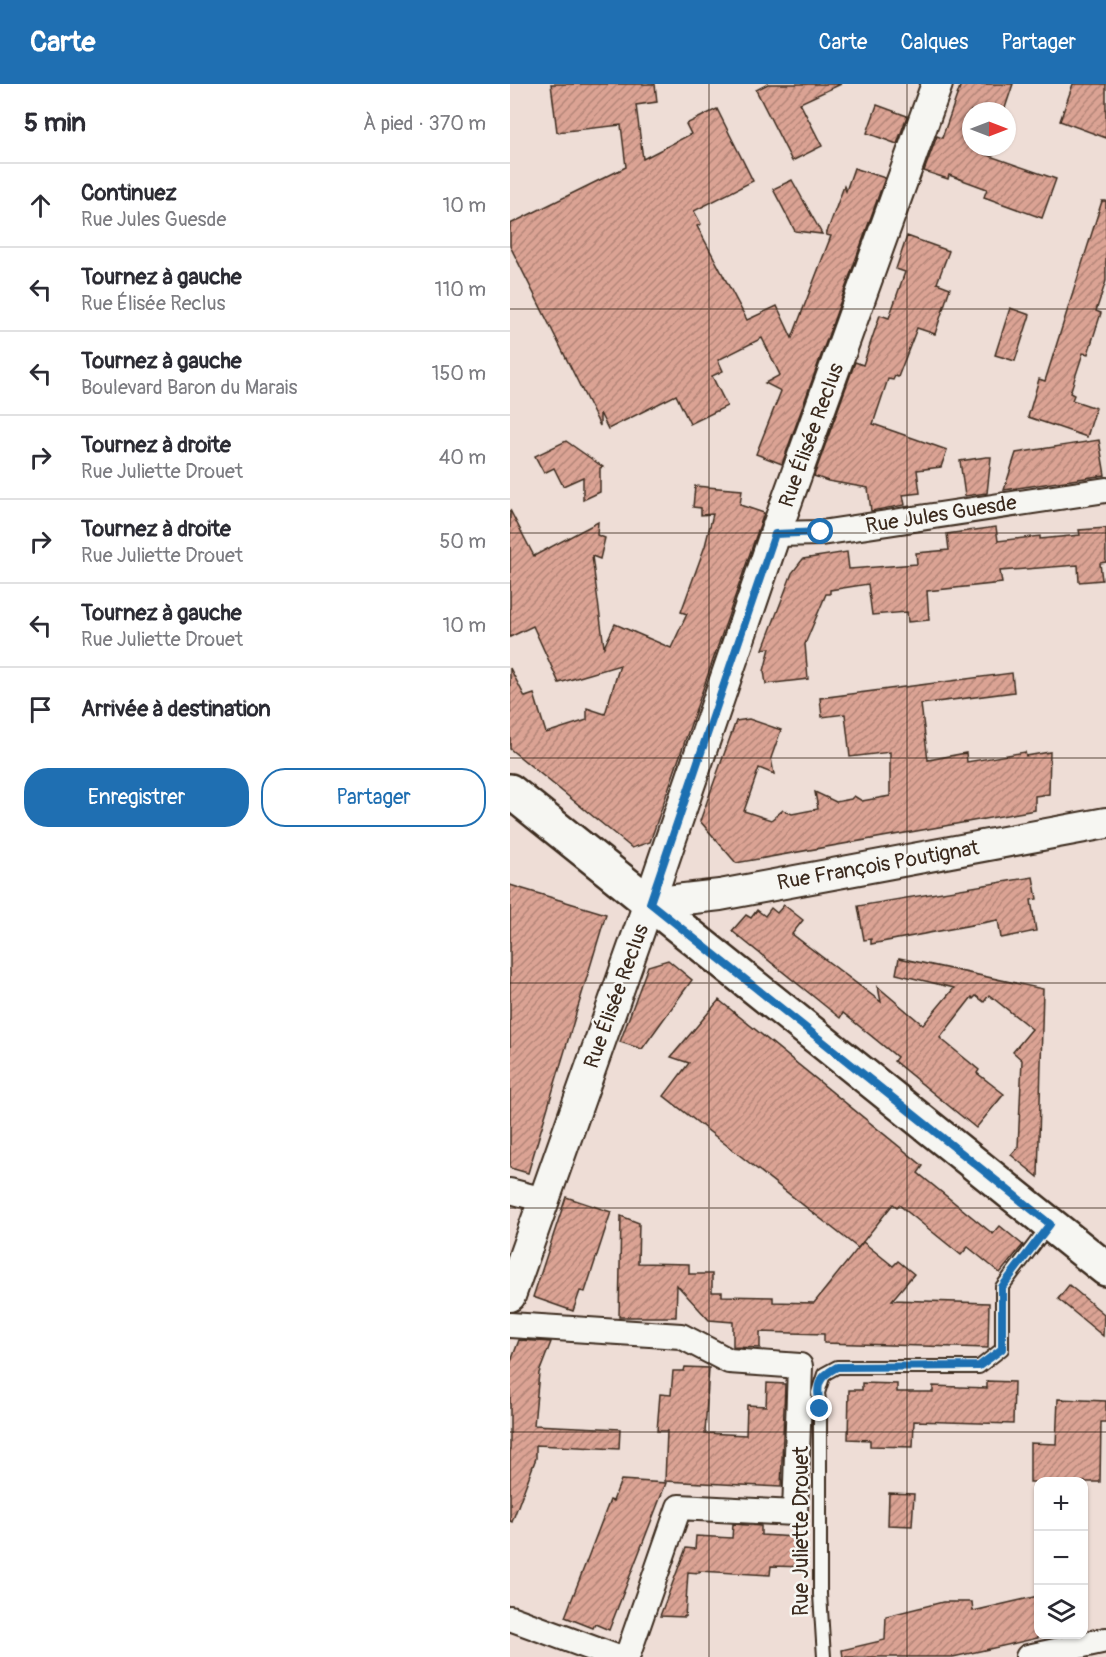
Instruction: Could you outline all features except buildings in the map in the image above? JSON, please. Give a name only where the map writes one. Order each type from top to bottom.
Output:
[{"type":"main road","points":[[510,791],[1106,1269]]},
{"type":"street","name":"Rue Élisée Reclus","points":[[510,1296],[650,903],[775,534],[937,84]]},
{"type":"street","name":"Rue Jules Guesde","points":[[775,534],[821,532],[1106,490]]},
{"type":"street","name":"Rue François Poutignat","points":[[650,903],[720,895],[1106,824]]},
{"type":"street","points":[[510,1191],[544,1200]]},
{"type":"street","points":[[510,1325],[681,1336],[729,1361],[800,1366],[795,1513],[679,1507],[627,1657]]},
{"type":"street","points":[[510,1618],[616,1657]]},
{"type":"street","points":[[1028,1657],[1106,1640]]},
{"type":"lane","name":"Rue Juliette Drouet","points":[[824,1657],[820,1594],[820,1409],[818,1393],[824,1374],[837,1367],[979,1366],[1002,1349],[1002,1287],[1050,1224]]},
{"type":"route","points":[[820,1409],[819,1386],[824,1374],[837,1367],[979,1366],[1002,1349],[1002,1287],[1050,1224],[650,903],[775,534],[821,532]]}]
